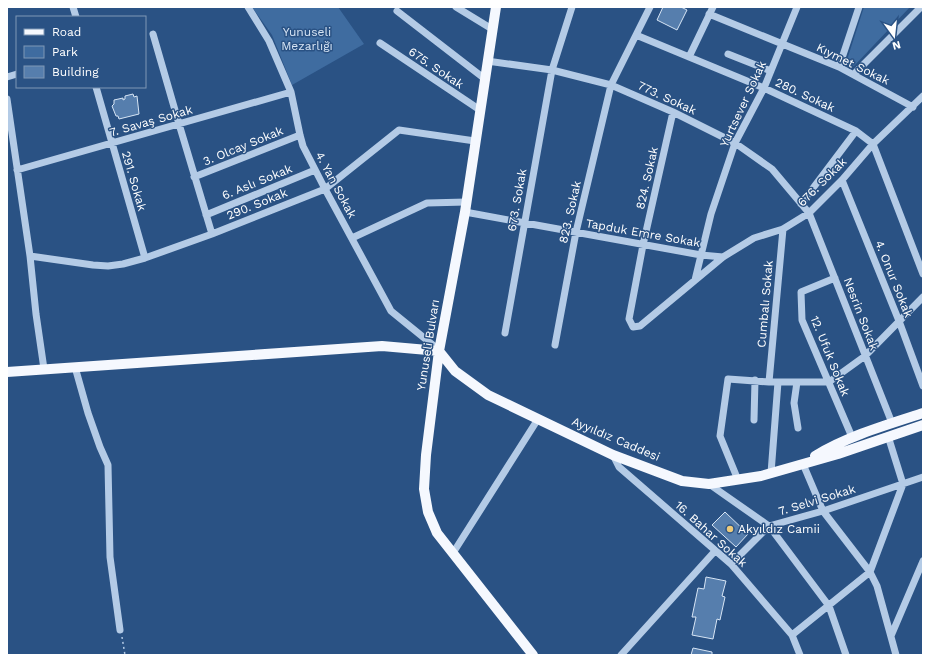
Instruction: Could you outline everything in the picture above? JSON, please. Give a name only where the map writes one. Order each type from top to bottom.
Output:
[{"type":"main road","name":"Yunuseli Bulvarı","points":[[496,7],[465,207],[439,351],[426,455],[424,489],[428,512],[437,533],[533,655]]},
{"type":"main road","points":[[7,372],[382,346],[439,351]]},
{"type":"main road","name":"Ayyıldız Caddesi","points":[[439,351],[455,371],[488,395],[613,455],[682,481],[709,484],[771,473],[838,454],[923,425]]},
{"type":"main road","name":"Ayyıldız Caddesi","points":[[803,464],[832,446],[852,437],[923,413]]},
{"type":"street","name":"4. Yan Sokak","points":[[248,7],[269,41],[291,92],[303,146],[324,189],[352,238],[390,311],[439,351]]},
{"type":"street","points":[[456,7],[492,29]]},
{"type":"street","name":"673. Sokak","points":[[505,334],[552,70],[572,7]]},
{"type":"street","name":"823. Sokak","points":[[555,345],[576,232],[611,85],[650,7]]},
{"type":"street","points":[[689,57],[712,7]]},
{"type":"street","name":"Yurtsever Sokak","points":[[695,281],[711,214],[735,143],[764,88],[797,7]]},
{"type":"street","points":[[840,67],[859,7]]},
{"type":"street","points":[[854,74],[921,7]]},
{"type":"street","points":[[397,11],[485,80]]},
{"type":"street","name":"Kıymet Sokak","points":[[709,14],[840,67],[913,107]]},
{"type":"street","points":[[153,34],[212,234]]},
{"type":"street","name":"280. Sokak","points":[[636,35],[764,88],[856,131],[873,144]]},
{"type":"street","name":"675. Sokak","points":[[380,43],[480,110]]},
{"type":"street","points":[[728,54],[771,71]]},
{"type":"street","name":"773. Sokak","points":[[487,60],[552,70],[611,85],[673,112],[735,143],[772,168],[809,213]]},
{"type":"street","name":"291. Sokak","points":[[96,88],[145,258]]},
{"type":"street","name":"7. Savaş Sokak","points":[[17,170],[291,92]]},
{"type":"street","name":"676. Sokak","points":[[629,319],[633,327],[640,326],[723,257],[754,238],[783,229],[809,213],[842,180],[873,144],[923,96]]},
{"type":"street","points":[[7,99],[30,256],[44,369]]},
{"type":"street","name":"824. Sokak","points":[[629,319],[643,244],[673,112]]},
{"type":"street","name":"290. Sokak","points":[[30,256],[92,265],[108,266],[122,264],[145,258],[212,234],[324,189],[400,130],[475,141]]},
{"type":"street","points":[[801,204],[856,131]]},
{"type":"street","name":"3. Olcay Sokak","points":[[194,177],[300,135]]},
{"type":"street","points":[[873,144],[923,274]]},
{"type":"street","name":"6. Aslı Sokak","points":[[206,215],[315,170]]},
{"type":"street","name":"4. Onur Sokak","points":[[842,180],[899,321],[923,386]]},
{"type":"street","name":"Tapduk Emre Sokak","points":[[352,238],[427,203],[465,207],[524,223],[701,255],[723,257]]},
{"type":"street","name":"Nesrin Sokak","points":[[809,213],[892,423]]},
{"type":"street","name":"Cumbalı Sokak","points":[[769,382],[783,229]]},
{"type":"street","name":"12. Ufuk Sokak","points":[[835,278],[801,292],[802,320],[852,437]]},
{"type":"street","points":[[738,480],[720,436],[728,379],[769,382],[829,382],[866,356],[923,297]]},
{"type":"street","points":[[75,368],[88,413],[100,448],[108,465],[110,557],[120,630]]},
{"type":"street","points":[[754,420],[755,380]]},
{"type":"street","points":[[771,473],[778,382]]},
{"type":"street","points":[[797,382],[794,403],[798,428]]},
{"type":"street","points":[[453,553],[538,419]]},
{"type":"street","points":[[792,634],[870,572],[903,484],[888,436]]},
{"type":"street","name":"16. Bahar Sokak","points":[[613,455],[619,467],[731,564],[792,634],[800,655]]},
{"type":"street","points":[[803,464],[823,511],[870,572],[877,586],[896,655]]},
{"type":"street","name":"7. Selvi Sokak","points":[[731,564],[769,526],[823,511],[923,477]]},
{"type":"street","points":[[709,484],[769,526],[829,606],[846,655]]},
{"type":"street","points":[[621,655],[715,551]]},
{"type":"street","points":[[891,636],[923,562]]},
{"type":"path","points":[[120,630],[126,655]]},
{"type":"green space","name":"Yunuseli Mezarlığı","points":[[252,7],[338,7],[364,44],[292,85],[272,35]]},
{"type":"green space","points":[[864,7],[910,7],[854,66],[846,63]]},
{"type":"building","points":[[663,7],[681,7],[687,10],[677,30],[657,20]]},
{"type":"building","points":[[133,94],[134,97],[137,96],[139,114],[119,119],[118,116],[116,116],[112,106],[114,104],[114,100],[123,98],[123,100],[125,99],[125,96]]},
{"type":"building","name":"Akyıldız Camii","points":[[725,512],[748,534],[736,547],[712,525]]},
{"type":"building","points":[[706,577],[726,581],[722,596],[725,597],[720,620],[717,619],[713,639],[692,635],[696,617],[692,617],[698,588],[704,589]]},
{"type":"building","points":[[693,648],[712,652],[712,655],[691,655]]},
{"type":"place","name":"Akyıldız Camii","points":[[730,529]]}]
